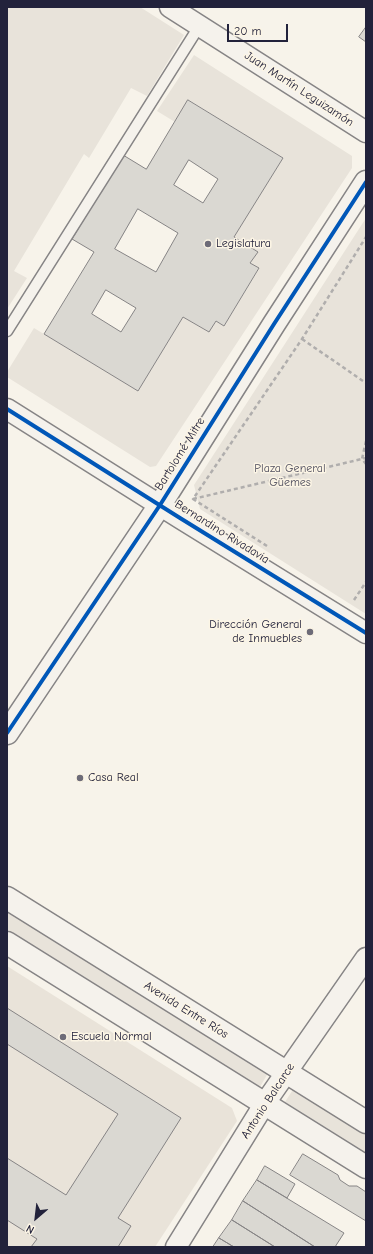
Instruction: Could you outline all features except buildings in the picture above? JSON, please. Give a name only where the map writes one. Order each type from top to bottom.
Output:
[{"type":"main road","name":"Bartolomé Mitre","points":[[7,733],[165,497],[366,182]]},
{"type":"main road","name":"Avenida Entre Ríos","points":[[7,898],[366,1122]]},
{"type":"main road","points":[[7,943],[366,1167]]},
{"type":"street","name":"Juan Martín Leguizamón","points":[[170,7],[366,132]]},
{"type":"street","name":"Bernardino Rivadavia","points":[[7,409],[165,497],[366,633]]},
{"type":"street","name":"Antonio Balcarce","points":[[176,1247],[265,1103],[366,958]]},
{"type":"lane","points":[[7,332],[200,25]]},
{"type":"path","points":[[193,499],[302,339],[366,237]]},
{"type":"path","points":[[302,339],[366,383]]},
{"type":"path","points":[[362,459],[366,441]]},
{"type":"path","points":[[165,497],[193,499],[366,458]]},
{"type":"path","points":[[362,459],[366,464]]},
{"type":"path","points":[[193,499],[273,550]]},
{"type":"path","points":[[360,604],[354,600],[366,582]]},
{"type":"shaded area","name":"Escuela Normal","points":[[7,966],[232,1108],[237,1121],[155,1247],[7,1247]]},
{"type":"green space","points":[[7,7],[140,7],[184,35],[147,96],[131,88],[89,158],[84,154],[14,271],[27,278],[7,309]]},
{"type":"green space","points":[[194,55],[352,156],[352,168],[156,466],[150,467],[7,377],[7,372],[34,328],[138,391],[183,317],[208,332],[216,321],[224,326],[259,269],[250,263],[258,252],[234,237],[283,158],[189,100],[175,122],[157,111]]},
{"type":"green space","name":"Plaza General Güemes","points":[[366,218],[366,614],[200,509],[194,485]]},
{"type":"green space","points":[[7,910],[268,1073],[260,1087],[7,929]]},
{"type":"green space","points":[[294,1088],[366,1134],[366,1153],[285,1102]]},
{"type":"cycle path","points":[[7,733],[160,505],[274,324],[366,182]]},
{"type":"cycle path","points":[[7,409],[366,633]]},
{"type":"place","name":"Legislatura","points":[[208,244]]},
{"type":"place","name":"Dirección General de Inmuebles","points":[[310,632]]},
{"type":"place","name":"Casa Real","points":[[80,778]]},
{"type":"place","name":"Escuela Normal","points":[[63,1037]]}]
